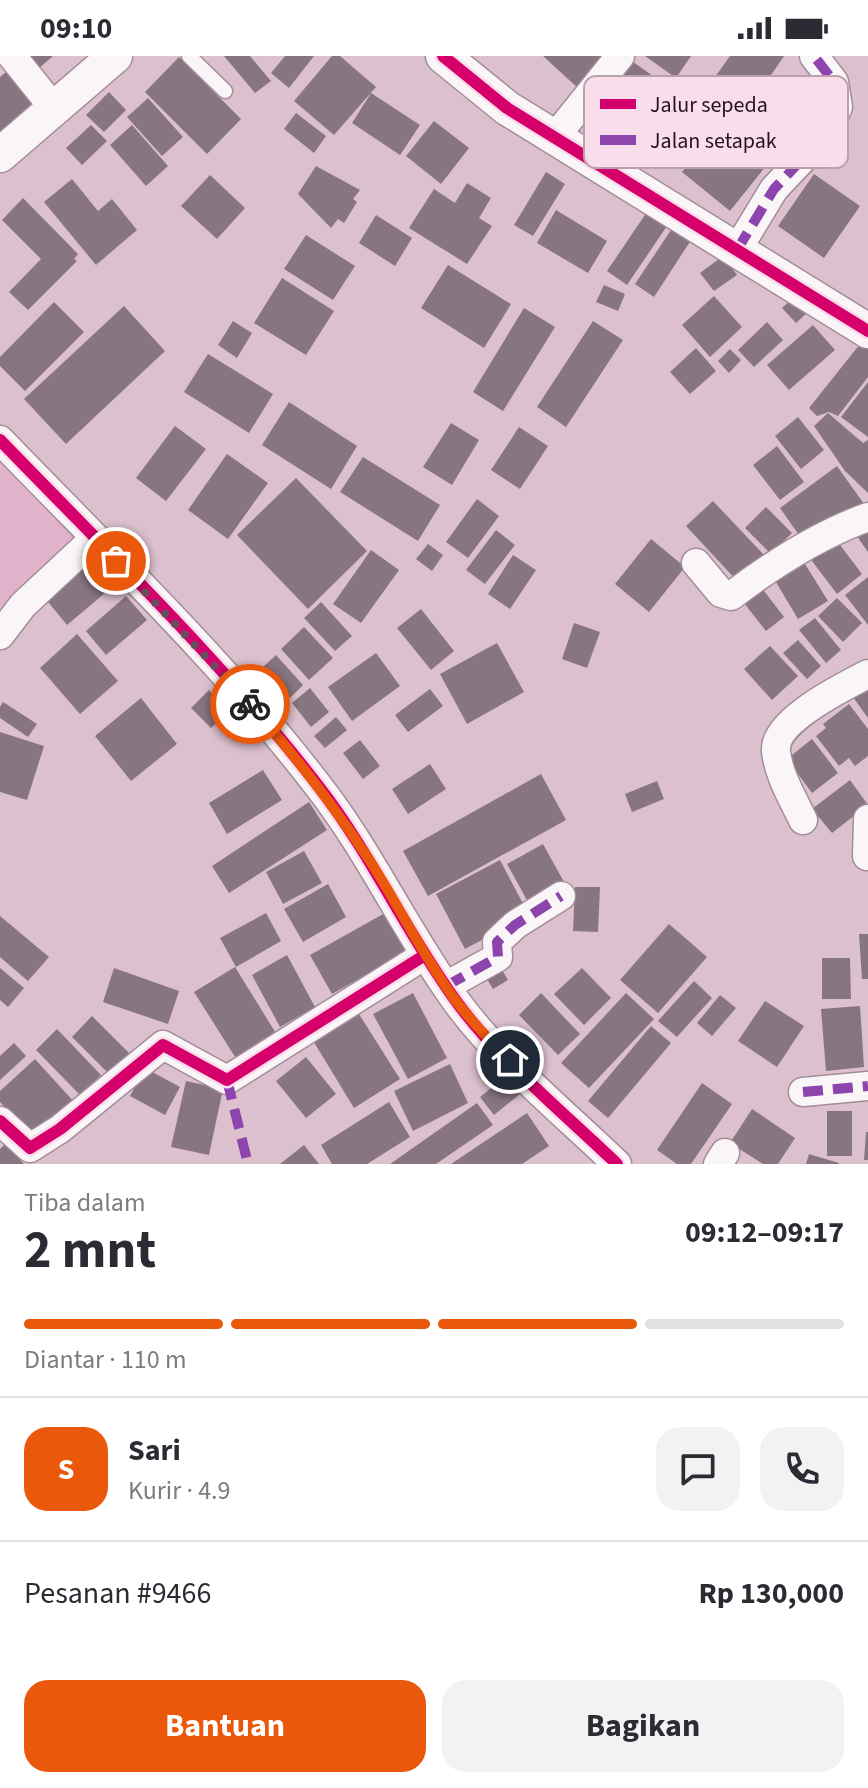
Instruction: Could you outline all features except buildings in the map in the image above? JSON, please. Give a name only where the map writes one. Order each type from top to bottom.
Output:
[{"type":"street","points":[[12,56],[53,107]]},
{"type":"street","points":[[0,155],[115,56]]},
{"type":"street","points":[[443,56],[507,108],[584,155]]},
{"type":"street","points":[[604,76],[620,56]]},
{"type":"street","points":[[814,56],[829,76]]},
{"type":"street","points":[[555,137],[584,101]]},
{"type":"street","points":[[605,168],[868,331]]},
{"type":"street","points":[[737,250],[774,189],[794,168]]},
{"type":"street","points":[[0,440],[202,650],[320,788],[368,857],[446,986],[491,1041],[617,1164]]},
{"type":"street","points":[[696,563],[721,593],[731,596],[782,560],[844,526],[868,517]]},
{"type":"street","points":[[0,635],[23,605],[95,538]]},
{"type":"street","points":[[803,820],[776,752],[779,736],[790,722],[868,674]]},
{"type":"street","points":[[867,856],[868,819]]},
{"type":"street","points":[[446,986],[498,957],[497,942],[515,925],[561,896]]},
{"type":"street","points":[[0,1121],[30,1148],[60,1129],[163,1045],[227,1080],[425,955]]},
{"type":"street","points":[[803,1092],[868,1086]]},
{"type":"lane","points":[[189,56],[225,91]]},
{"type":"shaded area","points":[[0,454],[78,535],[0,614]]},
{"type":"marked path","points":[[814,56],[829,76]]},
{"type":"marked path","points":[[737,250],[774,189],[794,168]]},
{"type":"marked path","points":[[446,986],[498,957],[497,942],[515,925],[561,896]]},
{"type":"marked path","points":[[227,1080],[248,1164]]},
{"type":"marked path","points":[[803,1092],[868,1086]]},
{"type":"cycle path","points":[[443,56],[507,108],[584,156]]},
{"type":"cycle path","points":[[604,168],[868,331]]},
{"type":"cycle path","points":[[0,440],[165,609],[244,696],[338,813],[456,1001],[491,1044],[617,1164]]},
{"type":"cycle path","points":[[0,1121],[30,1148],[60,1129],[163,1045],[227,1080],[425,955]]},
{"type":"way so far","points":[[116,561],[250,704]]},
{"type":"route","points":[[250,704],[320,788],[368,857],[457,1003],[510,1060]]}]
